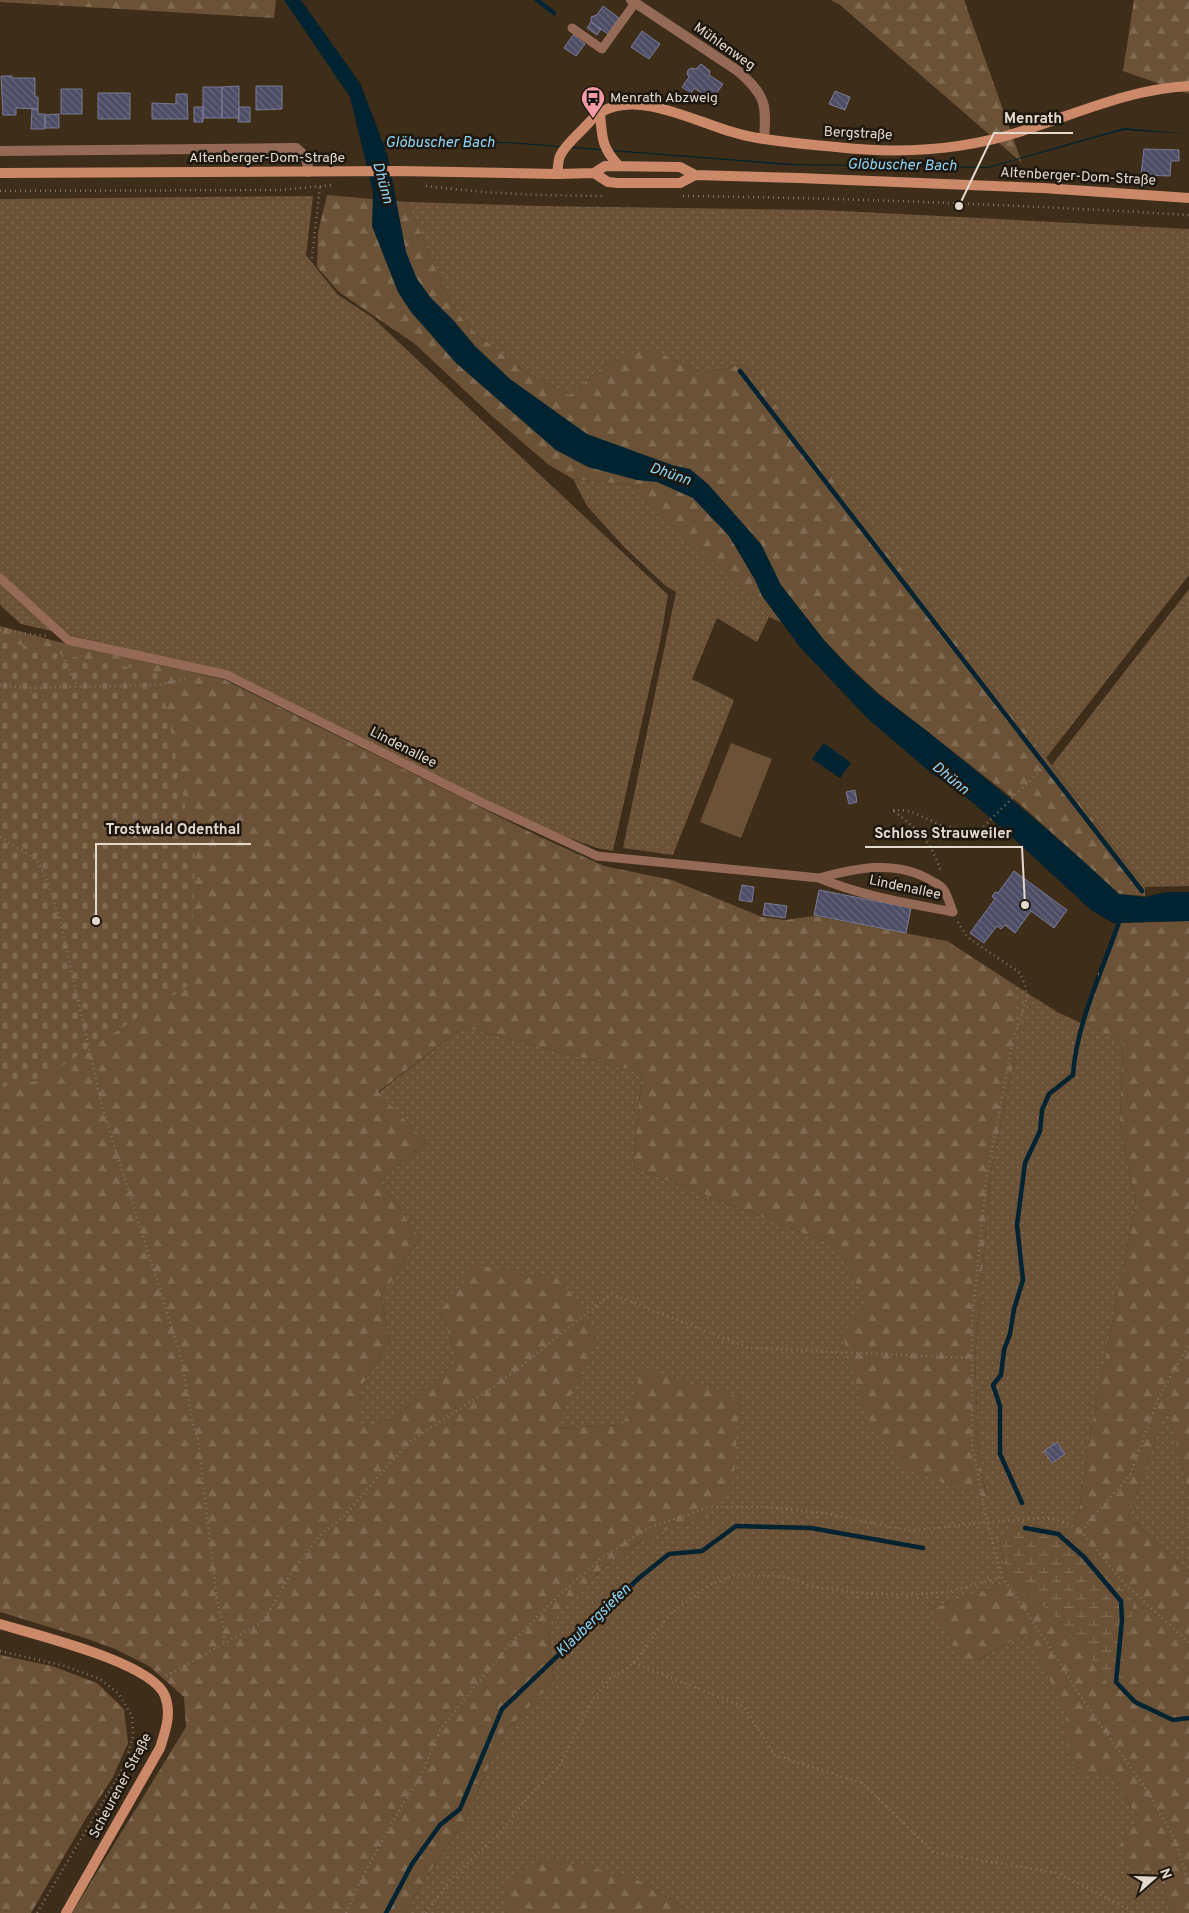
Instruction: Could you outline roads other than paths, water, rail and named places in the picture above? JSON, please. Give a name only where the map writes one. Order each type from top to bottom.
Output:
[{"type":"main road","name":"Bergstraße","points":[[600,112],[622,106],[653,106],[719,128],[764,139],[842,148],[928,150],[973,144],[1018,132],[1097,104],[1138,93],[1189,86]]},
{"type":"main road","points":[[600,112],[602,139],[608,154],[619,166]]},
{"type":"main road","points":[[557,174],[560,156],[600,112]]},
{"type":"main road","name":"Altenberger-Dom-Straße","points":[[0,172],[399,171],[557,174],[594,173],[605,166],[680,166],[695,175],[1033,188],[1189,198]]},
{"type":"main road","name":"Altenberger-Dom-Straße","points":[[594,173],[608,182],[618,183],[680,184],[695,175]]},
{"type":"main road","name":"Scheurener Straße","points":[[0,1624],[125,1665],[154,1682],[165,1696],[168,1721],[160,1748],[66,1913]]},
{"type":"street","name":"Mühlenweg","points":[[633,1],[738,71],[752,84],[762,98],[766,120],[764,139]]},
{"type":"street","points":[[0,151],[296,148],[304,154],[314,172]]},
{"type":"lane","points":[[572,28],[602,49],[633,1]]},
{"type":"lane","name":"Lindenallee","points":[[0,578],[68,640],[227,675],[483,804],[597,856],[819,878],[846,889],[871,896],[952,912],[944,888],[927,878],[897,868],[872,867],[819,878]]},
{"type":"water","points":[[284,0],[301,0],[360,83],[383,143],[508,142],[793,164],[988,167],[1124,128],[1189,134],[1123,130],[988,168],[789,165],[507,143],[384,144],[406,252],[417,279],[431,298],[475,346],[510,379],[587,434],[672,465],[690,469],[708,484],[761,544],[781,585],[824,640],[878,694],[927,731],[1029,814],[1119,894],[1145,897],[1166,892],[1189,892],[1189,921],[1113,923],[1091,910],[971,801],[930,772],[868,719],[800,647],[762,596],[755,580],[729,536],[693,498],[657,482],[637,480],[588,467],[556,450],[456,363],[411,312],[398,292],[372,226],[373,192],[350,97]]},
{"type":"water","points":[[824,743],[851,763],[840,778],[812,759]]},
{"type":"waterway","points":[[537,0],[554,13]]},
{"type":"waterway","points":[[740,371],[1142,891]]},
{"type":"waterway","points":[[1022,1503],[1000,1454],[1000,1406],[993,1385],[1001,1375],[1004,1350],[1010,1334],[1014,1309],[1023,1280],[1017,1225],[1025,1163],[1040,1131],[1042,1110],[1049,1094],[1073,1075],[1075,1055],[1085,1016],[1120,919]]},
{"type":"waterway","name":"Klaubergsiefen","points":[[386,1913],[412,1864],[440,1825],[460,1809],[502,1709],[639,1578],[669,1554],[702,1551],[736,1526],[811,1528],[923,1548]]},
{"type":"waterway","points":[[1025,1528],[1058,1534],[1084,1557],[1121,1601],[1122,1620],[1116,1682],[1135,1702],[1173,1720],[1189,1718]]},
{"type":"place","name":"Menrath Abzweig","points":[[593,119]]},
{"type":"place","name":"Menrath","points":[[959,206]]},
{"type":"place","name":"Schloss Strauweiler","points":[[1025,905]]},
{"type":"place","name":"Trostwald Odenthal","points":[[96,921]]},
{"type":"water label","name":"Glöbuscher Bach","points":[[440,143]]},
{"type":"water label","name":"Glöbuscher Bach","points":[[902,166]]},
{"type":"water label","name":"Dhünn","points":[[382,183]]},
{"type":"water label","name":"Dhünn","points":[[670,475]]},
{"type":"water label","name":"Dhünn","points":[[950,779]]}]
